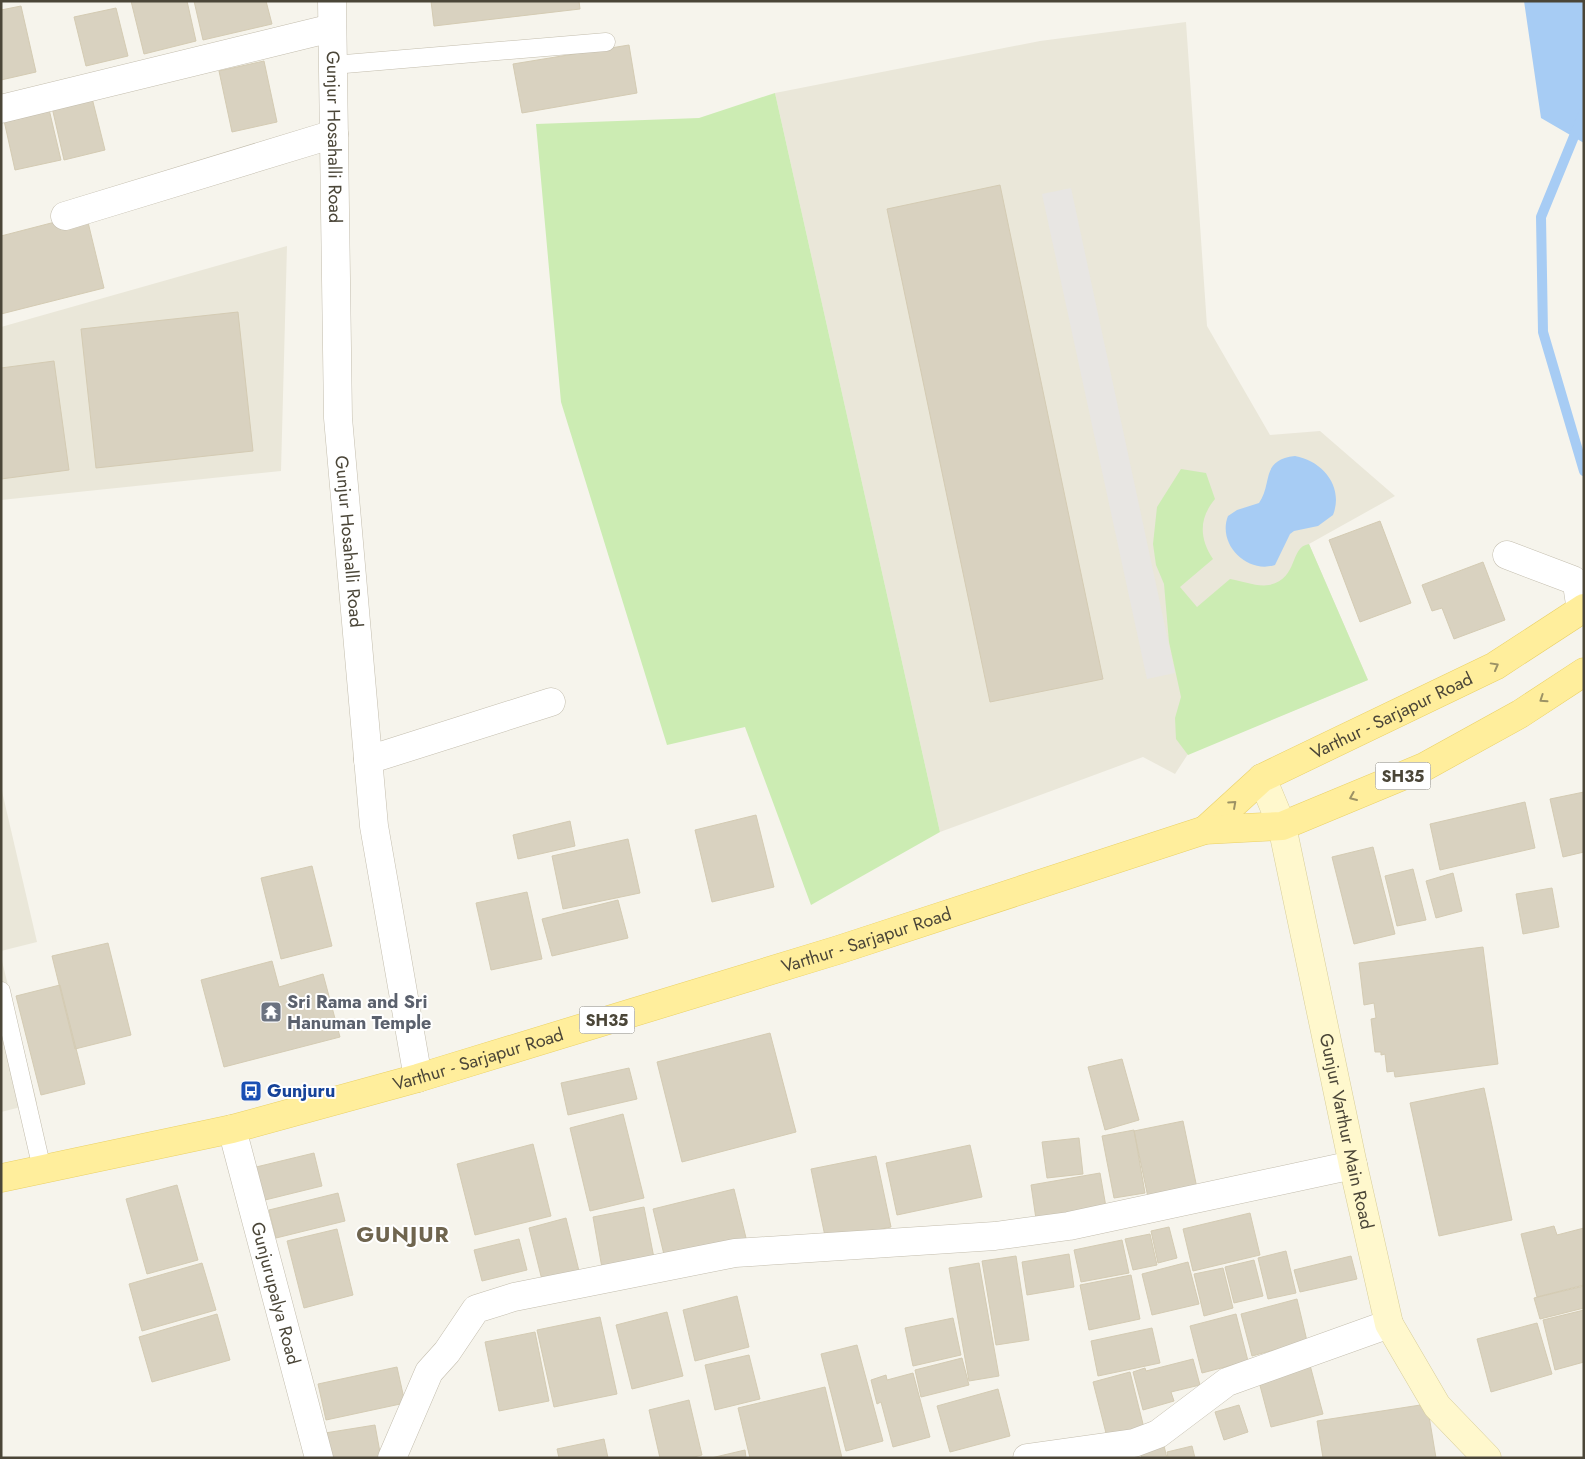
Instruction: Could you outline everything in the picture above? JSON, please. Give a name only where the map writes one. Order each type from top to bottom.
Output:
[{"type":"main road","name":"Varthur - Sarjapur Road","points":[[1205,830],[1262,778],[1495,666],[1582,609]]},
{"type":"main road","name":"Varthur - Sarjapur Road","points":[[1,1178],[232,1129],[418,1078],[838,950],[1205,830],[1282,826],[1424,767],[1520,714],[1584,672]]},
{"type":"main road","name":"Gunjur Varthur Main Road","points":[[1262,778],[1282,826],[1353,1165],[1389,1324],[1437,1406],[1487,1458]]},
{"type":"street","name":"Gunjur Hosahalli Road","points":[[332,1],[338,418],[374,826],[418,1078]]},
{"type":"street","points":[[1,109],[332,28]]},
{"type":"street","points":[[65,216],[334,134]]},
{"type":"street","points":[[1507,555],[1573,580],[1578,584],[1582,609]]},
{"type":"street","points":[[368,760],[551,702]]},
{"type":"street","name":"Gunjurupalya Road","points":[[232,1129],[319,1458]]},
{"type":"street","points":[[392,1458],[429,1372],[448,1352],[476,1309],[504,1300],[734,1253],[995,1236],[1069,1226],[1353,1165]]},
{"type":"street","points":[[1027,1458],[1134,1443],[1158,1434],[1227,1382],[1389,1324]]},
{"type":"lane","points":[[333,65],[606,42]]},
{"type":"lane","points":[[1,991],[42,1169]]},
{"type":"shaded area","points":[[1186,22],[1207,326],[1270,435],[1320,431],[1395,496],[1309,544],[1368,680],[1188,754],[1175,774],[1143,757],[940,832],[775,93],[1040,41]]},
{"type":"shaded area","points":[[1071,188],[1175,673],[1147,679],[1042,194]]},
{"type":"shaded area","points":[[287,246],[281,471],[1,500],[1,327]]},
{"type":"shaded area","points":[[1,787],[37,942],[1,951]]},
{"type":"shaded area","points":[[1,957],[37,1103],[1,1112]]},
{"type":"green space","points":[[775,93],[940,832],[811,905],[745,727],[667,745],[561,402],[536,124],[699,118]]},
{"type":"green space","points":[[1181,469],[1206,473],[1215,499],[1206,513],[1203,528],[1205,543],[1213,559],[1180,587],[1197,607],[1230,579],[1260,585],[1279,582],[1290,570],[1299,551],[1303,546],[1309,544],[1368,680],[1188,755],[1176,739],[1175,718],[1181,697],[1169,642],[1164,584],[1156,565],[1153,544],[1157,507]]},
{"type":"water","points":[[1524,1],[1584,1],[1584,143],[1541,118]]},
{"type":"water","points":[[1295,456],[1314,463],[1329,477],[1336,495],[1333,515],[1318,526],[1294,531],[1290,534],[1275,565],[1264,567],[1254,565],[1245,561],[1231,546],[1227,537],[1226,527],[1228,516],[1237,510],[1259,503],[1272,467],[1284,458]]},
{"type":"building","points":[[131,1],[187,1],[196,41],[144,54]]},
{"type":"building","points":[[194,1],[266,1],[272,24],[203,40]]},
{"type":"building","points":[[431,1],[579,1],[580,9],[434,26]]},
{"type":"building","points":[[21,6],[36,72],[1,80],[1,10]]},
{"type":"building","points":[[116,8],[128,56],[86,66],[74,17]]},
{"type":"building","points":[[629,45],[637,93],[522,113],[513,64]]},
{"type":"building","points":[[264,61],[277,122],[232,132],[219,71]]},
{"type":"building","points":[[91,94],[105,150],[64,160],[51,103]]},
{"type":"building","points":[[48,105],[61,160],[15,170],[3,116]]},
{"type":"building","points":[[1000,185],[1103,679],[990,702],[887,209]]},
{"type":"building","points":[[86,214],[104,288],[1,314],[1,236]]},
{"type":"building","points":[[238,312],[253,451],[96,468],[81,329]]},
{"type":"building","points":[[54,361],[69,470],[1,479],[1,368]]},
{"type":"building","points":[[1380,521],[1411,603],[1360,622],[1329,540]]},
{"type":"building","points":[[1483,562],[1505,620],[1454,639],[1442,608],[1432,611],[1422,585]]},
{"type":"building","points":[[1584,792],[1584,852],[1563,857],[1550,799]]},
{"type":"building","points":[[1525,802],[1535,848],[1440,870],[1430,824]]},
{"type":"building","points":[[756,815],[774,887],[712,902],[695,830]]},
{"type":"building","points":[[570,821],[575,846],[518,859],[513,835]]},
{"type":"building","points":[[628,839],[640,893],[563,909],[552,856]]},
{"type":"building","points":[[1373,847],[1395,934],[1354,944],[1332,857]]},
{"type":"building","points":[[312,866],[332,946],[281,959],[261,878]]},
{"type":"building","points":[[1413,869],[1426,920],[1397,926],[1385,876]]},
{"type":"building","points":[[1453,873],[1462,911],[1436,918],[1426,881]]},
{"type":"building","points":[[1552,888],[1559,927],[1523,934],[1516,894]]},
{"type":"building","points":[[527,892],[542,959],[491,970],[476,903]]},
{"type":"building","points":[[618,900],[628,938],[552,956],[542,919]]},
{"type":"building","points":[[108,943],[131,1035],[75,1049],[52,956]]},
{"type":"building","points":[[1483,947],[1498,1064],[1395,1077],[1394,1071],[1387,1072],[1385,1054],[1381,1055],[1381,1052],[1375,1052],[1371,1019],[1376,1018],[1374,1003],[1364,1005],[1359,963]]},
{"type":"building","name":"Sri Rama and Sri Hanuman Temple","points":[[272,961],[279,987],[323,974],[340,1037],[224,1067],[201,980]]},
{"type":"building","points":[[60,985],[85,1084],[41,1095],[16,996]]},
{"type":"building","points":[[770,1033],[796,1132],[682,1162],[657,1062]]},
{"type":"building","points":[[1122,1059],[1139,1120],[1105,1130],[1088,1067]]},
{"type":"building","points":[[629,1068],[637,1099],[568,1115],[561,1083]]},
{"type":"building","points":[[1484,1088],[1512,1220],[1439,1236],[1410,1103]]},
{"type":"building","points":[[623,1114],[644,1198],[590,1211],[570,1128]]},
{"type":"building","points":[[1183,1121],[1198,1193],[1149,1202],[1134,1131]]},
{"type":"building","points":[[1134,1130],[1145,1193],[1114,1198],[1102,1136]]},
{"type":"building","points":[[1079,1138],[1083,1174],[1047,1178],[1042,1142]]},
{"type":"building","points":[[533,1144],[551,1216],[475,1235],[457,1164]]},
{"type":"building","points":[[970,1145],[982,1197],[897,1215],[886,1163]]},
{"type":"building","points":[[314,1153],[322,1186],[261,1201],[252,1168]]},
{"type":"building","points":[[876,1156],[891,1227],[826,1241],[811,1169]]},
{"type":"building","points":[[1100,1173],[1106,1207],[1036,1219],[1031,1185]]},
{"type":"building","points":[[177,1185],[198,1260],[147,1274],[126,1199]]},
{"type":"building","points":[[734,1189],[747,1242],[666,1263],[653,1209]]},
{"type":"building","points":[[338,1193],[345,1221],[276,1238],[269,1210]]},
{"type":"building","points":[[644,1207],[654,1258],[602,1268],[593,1217]]},
{"type":"building","points":[[1250,1213],[1260,1255],[1193,1271],[1183,1229]]},
{"type":"building","points":[[566,1218],[580,1275],[543,1284],[529,1228]]},
{"type":"building","points":[[1554,1226],[1557,1235],[1584,1228],[1584,1285],[1537,1297],[1521,1234]]},
{"type":"building","points":[[1169,1227],[1177,1258],[1158,1263],[1151,1231]]},
{"type":"building","points":[[337,1229],[353,1295],[304,1308],[287,1241]]},
{"type":"building","points":[[1150,1234],[1157,1265],[1133,1270],[1125,1239]]},
{"type":"building","points":[[519,1239],[527,1270],[482,1281],[474,1250]]},
{"type":"building","points":[[1122,1240],[1129,1273],[1081,1282],[1074,1250]]},
{"type":"building","points":[[1286,1251],[1296,1293],[1268,1299],[1258,1258]]},
{"type":"building","points":[[1069,1254],[1074,1287],[1027,1295],[1022,1262]]},
{"type":"building","points":[[1016,1256],[1029,1340],[996,1345],[982,1261]]},
{"type":"building","points":[[1351,1256],[1357,1279],[1300,1292],[1294,1270]]},
{"type":"building","points":[[1254,1260],[1263,1296],[1234,1303],[1225,1267]]},
{"type":"building","points":[[1188,1262],[1199,1304],[1152,1315],[1142,1274]]},
{"type":"building","points":[[202,1263],[216,1310],[142,1331],[129,1284]]},
{"type":"building","points":[[979,1263],[999,1376],[969,1381],[949,1268]]},
{"type":"building","points":[[1223,1268],[1233,1308],[1204,1316],[1194,1274]]},
{"type":"building","points":[[1131,1275],[1140,1319],[1089,1330],[1080,1285]]},
{"type":"building","points":[[1584,1286],[1584,1308],[1540,1319],[1534,1298]]},
{"type":"building","points":[[737,1296],[749,1347],[695,1361],[683,1310]]},
{"type":"building","points":[[1297,1299],[1307,1341],[1252,1356],[1241,1314]]},
{"type":"building","points":[[1584,1310],[1584,1362],[1555,1370],[1543,1320]]},
{"type":"building","points":[[667,1312],[683,1376],[632,1389],[616,1325]]},
{"type":"building","points":[[217,1314],[230,1360],[152,1382],[139,1337]]},
{"type":"building","points":[[1236,1314],[1248,1361],[1202,1373],[1190,1326]]},
{"type":"building","points":[[600,1317],[617,1394],[554,1407],[537,1330]]},
{"type":"building","points":[[953,1318],[961,1355],[913,1366],[905,1328]]},
{"type":"building","points":[[1537,1323],[1552,1374],[1491,1392],[1477,1339]]},
{"type":"building","points":[[1152,1328],[1160,1363],[1098,1376],[1091,1341]]},
{"type":"building","points":[[535,1332],[549,1401],[499,1411],[485,1342]]},
{"type":"building","points":[[857,1345],[883,1441],[846,1451],[821,1354]]},
{"type":"building","points":[[749,1355],[760,1399],[715,1410],[705,1365]]},
{"type":"building","points":[[962,1358],[969,1385],[921,1397],[915,1370]]},
{"type":"building","points":[[1193,1359],[1200,1385],[1171,1392],[1174,1401],[1143,1410],[1133,1372],[1145,1368],[1146,1371]]},
{"type":"building","points":[[1310,1365],[1323,1414],[1271,1427],[1258,1378]]},
{"type":"building","points":[[397,1367],[405,1403],[326,1420],[318,1384]]},
{"type":"building","points":[[1130,1372],[1144,1428],[1107,1437],[1093,1382]]},
{"type":"building","points":[[913,1373],[930,1437],[893,1447],[881,1402],[877,1404],[871,1380],[886,1375],[887,1380]]},
{"type":"building","points":[[825,1387],[842,1458],[750,1458],[738,1408]]},
{"type":"building","points":[[998,1389],[1010,1436],[950,1452],[937,1406]]},
{"type":"building","points":[[689,1400],[702,1455],[690,1458],[660,1458],[649,1410]]},
{"type":"building","points":[[1427,1404],[1436,1458],[1323,1458],[1317,1421]]},
{"type":"building","points":[[1239,1405],[1248,1432],[1224,1440],[1215,1412]]},
{"type":"building","points":[[375,1425],[381,1458],[329,1458],[325,1433]]},
{"type":"building","points":[[604,1439],[608,1458],[559,1458],[557,1449]]},
{"type":"building","points":[[1164,1446],[1167,1458],[1142,1458],[1140,1453]]},
{"type":"building","points":[[1192,1446],[1195,1458],[1168,1458],[1167,1452]]},
{"type":"building","points":[[745,1450],[746,1458],[711,1458]]},
{"type":"waterway","points":[[1584,112],[1541,217],[1543,332],[1584,471]]},
{"type":"place","name":"Sri Rama and Sri Hanuman Temple","points":[[271,1012]]},
{"type":"place","name":"Gunjuru","points":[[251,1091]]},
{"type":"district","name":"GUNJUR","points":[[403,1234]]}]
